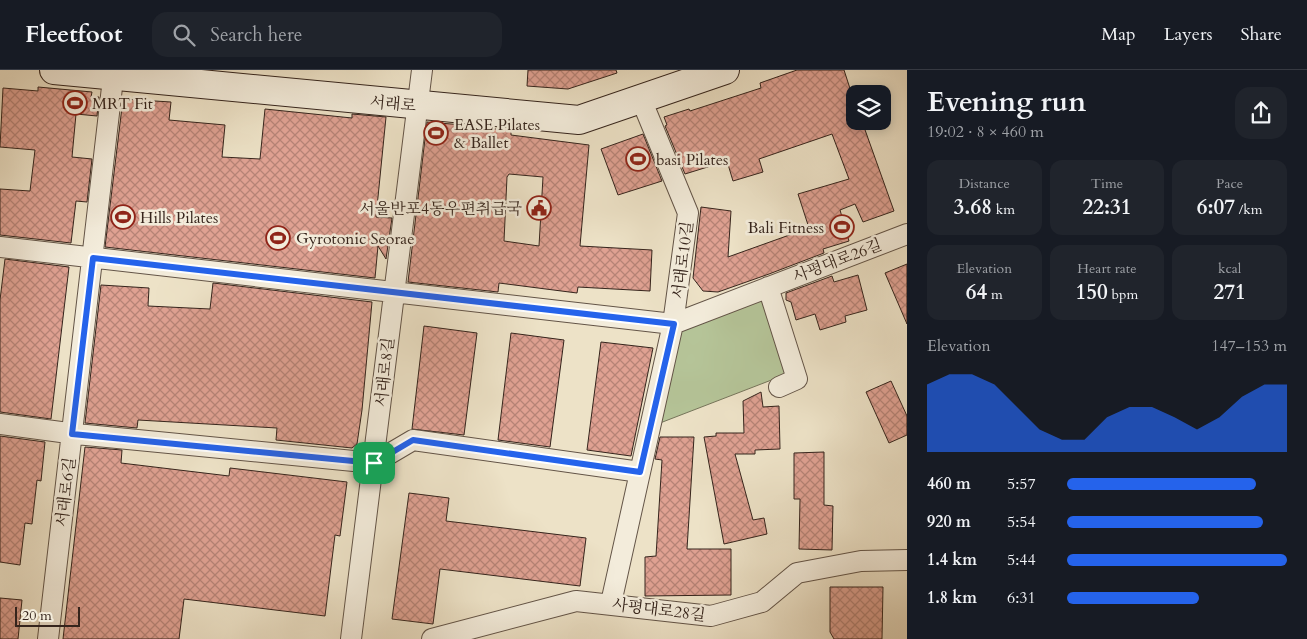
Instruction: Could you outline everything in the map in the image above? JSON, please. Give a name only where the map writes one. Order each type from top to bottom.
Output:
[{"type":"street","name":"서래로","points":[[54,70],[114,73],[418,106],[579,120],[725,70]]},
{"type":"street","name":"서래로8길","points":[[351,639],[422,70]]},
{"type":"street","name":"서래로6길","points":[[48,639],[114,73]]},
{"type":"street","name":"서래로10길","points":[[611,603],[674,324],[688,213],[641,99]]},
{"type":"street","name":"사평대로26길","points":[[0,247],[674,324],[907,234]]},
{"type":"street","points":[[768,287],[798,378],[779,386]]},
{"type":"street","points":[[0,424],[72,434],[374,463],[413,440],[640,472]]},
{"type":"street","name":"사평대로28길","points":[[432,639],[576,601],[611,603],[711,616],[762,602],[797,574],[861,561],[907,560]]},
{"type":"green space","points":[[762,299],[787,374],[660,423],[681,331]]},
{"type":"building","points":[[528,70],[616,70],[617,73],[568,89],[527,86]]},
{"type":"building","points":[[797,70],[844,70],[849,85],[846,85],[846,130],[865,130],[894,211],[863,222],[855,204],[840,210],[849,241],[823,249],[824,253],[718,292],[703,291],[693,278],[701,207],[731,211],[728,257],[809,228],[798,194],[849,179],[832,134],[759,159],[763,172],[733,181],[727,161],[685,174],[665,126],[667,125],[664,117],[689,109],[690,111],[761,88],[760,83]]},
{"type":"building","points":[[38,87],[92,92],[91,97],[99,97],[97,116],[76,114],[72,157],[92,159],[87,202],[76,201],[71,243],[0,235],[0,189],[30,191],[35,150],[0,147],[3,88],[38,91]]},
{"type":"building","points":[[123,99],[171,102],[169,120],[225,125],[222,157],[260,159],[265,109],[352,118],[352,114],[386,117],[376,217],[392,218],[386,259],[378,246],[375,278],[105,247]]},
{"type":"building","points":[[427,122],[463,125],[463,127],[511,130],[511,135],[589,145],[580,246],[652,250],[650,291],[578,287],[577,293],[499,283],[498,292],[408,282]],"holes":[[[509,174],[543,177],[539,246],[504,241],[507,177]]]},
{"type":"building","points":[[643,134],[662,181],[618,195],[601,149]]},
{"type":"building","points":[[5,259],[69,267],[51,419],[0,412],[0,300]]},
{"type":"building","points":[[907,264],[907,324],[885,273]]},
{"type":"building","points":[[858,275],[867,310],[845,316],[846,322],[820,330],[815,314],[796,320],[791,302],[786,300],[786,293],[832,276],[834,282]]},
{"type":"building","points":[[213,283],[372,302],[357,444],[352,448],[276,440],[277,428],[138,420],[137,428],[85,423],[101,285],[149,288],[148,306],[210,309]]},
{"type":"building","points":[[424,326],[477,333],[464,435],[412,429]]},
{"type":"building","points":[[511,333],[564,340],[550,447],[498,440]]},
{"type":"building","points":[[601,342],[653,348],[631,456],[587,450]]},
{"type":"building","points":[[891,381],[907,416],[907,435],[889,443],[866,392]]},
{"type":"building","points":[[761,392],[763,407],[779,406],[780,449],[755,450],[755,454],[735,454],[753,520],[764,518],[767,534],[724,544],[704,437],[716,436],[716,433],[744,433],[743,401]]},
{"type":"building","points":[[0,436],[45,442],[41,481],[37,480],[32,524],[25,523],[20,565],[0,562]]},
{"type":"building","points":[[660,437],[694,437],[687,549],[731,549],[731,595],[645,596],[645,557],[656,556],[662,460],[655,459]]},
{"type":"building","points":[[85,447],[122,450],[121,463],[229,476],[230,468],[347,482],[340,536],[335,535],[325,616],[184,599],[179,639],[63,639]]},
{"type":"building","points":[[824,452],[824,505],[833,506],[832,550],[799,549],[800,499],[794,499],[794,453]]},
{"type":"building","points":[[409,493],[449,498],[446,521],[586,538],[580,586],[440,569],[433,624],[392,619]]},
{"type":"building","points":[[830,587],[883,587],[882,639],[834,639],[830,632]]},
{"type":"building","points":[[0,598],[22,600],[18,639],[0,639]]},
{"type":"place","name":"MRT Fit","points":[[75,103]]},
{"type":"place","name":"EASE Pilates & Ballet","points":[[436,133]]},
{"type":"place","name":"basi Pilates","points":[[638,159]]},
{"type":"place","name":"서울반포4동우편취급국","points":[[539,208]]},
{"type":"place","name":"Hills Pilates","points":[[123,217]]},
{"type":"place","name":"Bali Fitness","points":[[842,227]]},
{"type":"place","name":"Gyrotonic Seorae","points":[[278,238]]},
{"type":"route","points":[[93,258],[674,324],[640,472],[413,440],[374,463],[72,434],[93,258]]}]
